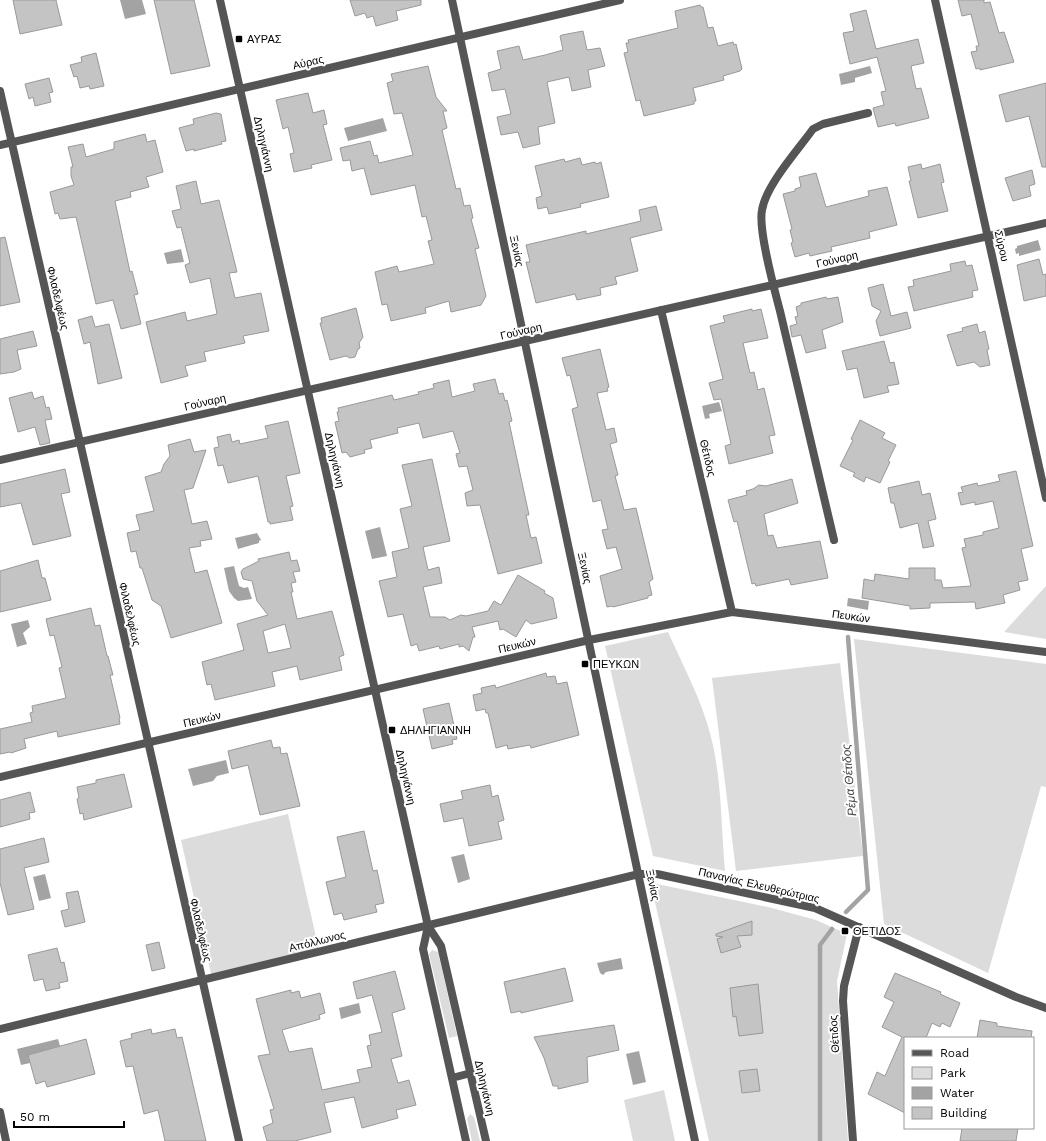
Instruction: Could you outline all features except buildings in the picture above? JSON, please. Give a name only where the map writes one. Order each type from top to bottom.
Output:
[{"type":"street","name":"Δηληγιάννη","points":[[220,0],[428,926],[441,946],[486,1141]]},
{"type":"street","name":"Ξενίας","points":[[452,0],[695,1141]]},
{"type":"street","name":"Αύρας","points":[[0,144],[620,0]]},
{"type":"street","name":"Σύρου","points":[[935,0],[989,236],[1046,498]]},
{"type":"street","name":"Φιλαδελφέως","points":[[0,91],[239,1141]]},
{"type":"street","points":[[834,540],[773,285],[761,212],[764,198],[795,153],[818,126],[868,114]]},
{"type":"street","name":"Γούναρη","points":[[0,460],[1046,223]]},
{"type":"street","name":"Θέτιδος","points":[[661,310],[732,612]]},
{"type":"street","name":"Πευκών","points":[[0,777],[589,640],[732,612],[748,612],[1046,652]]},
{"type":"street","name":"Απόλλωνος","points":[[0,1030],[639,874]]},
{"type":"street","name":"Παναγίας Ελευθερώτριας","points":[[639,874],[657,874],[815,908],[1016,997],[1046,1008]]},
{"type":"street","name":"Δηληγιάννη","points":[[428,926],[423,948],[466,1141]]},
{"type":"street","name":"Θέτιδος","points":[[852,1141],[843,1001],[847,970],[859,927]]},
{"type":"street","points":[[452,1078],[471,1073]]},
{"type":"street","points":[[0,1112],[6,1141]]},
{"type":"green space","points":[[1046,586],[1046,639],[1004,632]]},
{"type":"green space","points":[[668,632],[703,710],[715,753],[725,871],[653,856],[605,646]]},
{"type":"green space","points":[[854,639],[1046,664],[1046,787],[1041,786],[988,973],[884,924]]},
{"type":"green space","points":[[840,663],[863,856],[736,871],[712,678]]},
{"type":"green space","points":[[288,814],[319,950],[212,978],[181,840]]},
{"type":"green space","points":[[657,884],[768,907],[816,920],[847,934],[837,981],[848,1141],[709,1141],[652,889]]},
{"type":"green space","points":[[432,950],[438,952],[457,1036],[449,1038],[429,954]]},
{"type":"green space","points":[[664,1090],[675,1141],[633,1141],[624,1100]]},
{"type":"green space","points":[[470,1114],[474,1117],[480,1141],[472,1141],[467,1119]]},
{"type":"water","points":[[120,0],[142,0],[146,14],[125,19]]},
{"type":"water","points":[[870,66],[872,73],[855,78],[855,82],[841,85],[839,74]]},
{"type":"water","points":[[383,118],[387,131],[348,141],[344,128]]},
{"type":"water","points":[[1038,240],[1041,250],[1019,256],[1019,253],[1016,254],[1015,249],[1017,246]]},
{"type":"water","points":[[181,249],[184,262],[167,264],[164,253]]},
{"type":"water","points":[[719,402],[722,411],[709,414],[710,418],[705,419],[702,406]]},
{"type":"water","points":[[380,527],[387,556],[372,559],[365,531]]},
{"type":"water","points":[[257,533],[261,540],[259,543],[238,549],[235,538]]},
{"type":"water","points":[[234,566],[239,586],[244,588],[248,587],[252,599],[238,601],[229,591],[224,568]]},
{"type":"water","points":[[848,598],[869,601],[868,610],[847,606]]},
{"type":"water","points":[[28,620],[30,627],[23,633],[27,644],[17,647],[11,624]]},
{"type":"water","points":[[226,760],[229,773],[217,776],[213,781],[193,786],[188,769]]},
{"type":"water","points":[[464,854],[470,879],[458,883],[451,857]]},
{"type":"water","points":[[45,874],[51,898],[39,901],[33,877]]},
{"type":"water","points":[[621,958],[623,969],[606,972],[603,975],[600,973],[597,963]]},
{"type":"water","points":[[359,1003],[361,1013],[341,1019],[339,1008]]},
{"type":"water","points":[[58,1039],[60,1046],[28,1055],[30,1063],[21,1065],[17,1049]]},
{"type":"water","points":[[639,1051],[646,1082],[633,1085],[626,1054]]},
{"type":"waterway","name":"Ρέμα Θέτιδος","points":[[846,912],[868,890],[848,637]]},
{"type":"waterway","name":"Ρέμα Θέτιδος","points":[[820,1141],[820,945],[832,929]]},
{"type":"place","name":"ΑΥΡΑΣ","points":[[239,39]]},
{"type":"place","name":"ΠΕΥΚΩΝ","points":[[585,664]]},
{"type":"place","name":"ΔΗΛΗΓΙΑΝΝΗ","points":[[392,730]]},
{"type":"place","name":"ΘΕΤΙΔΟΣ","points":[[845,931]]}]
